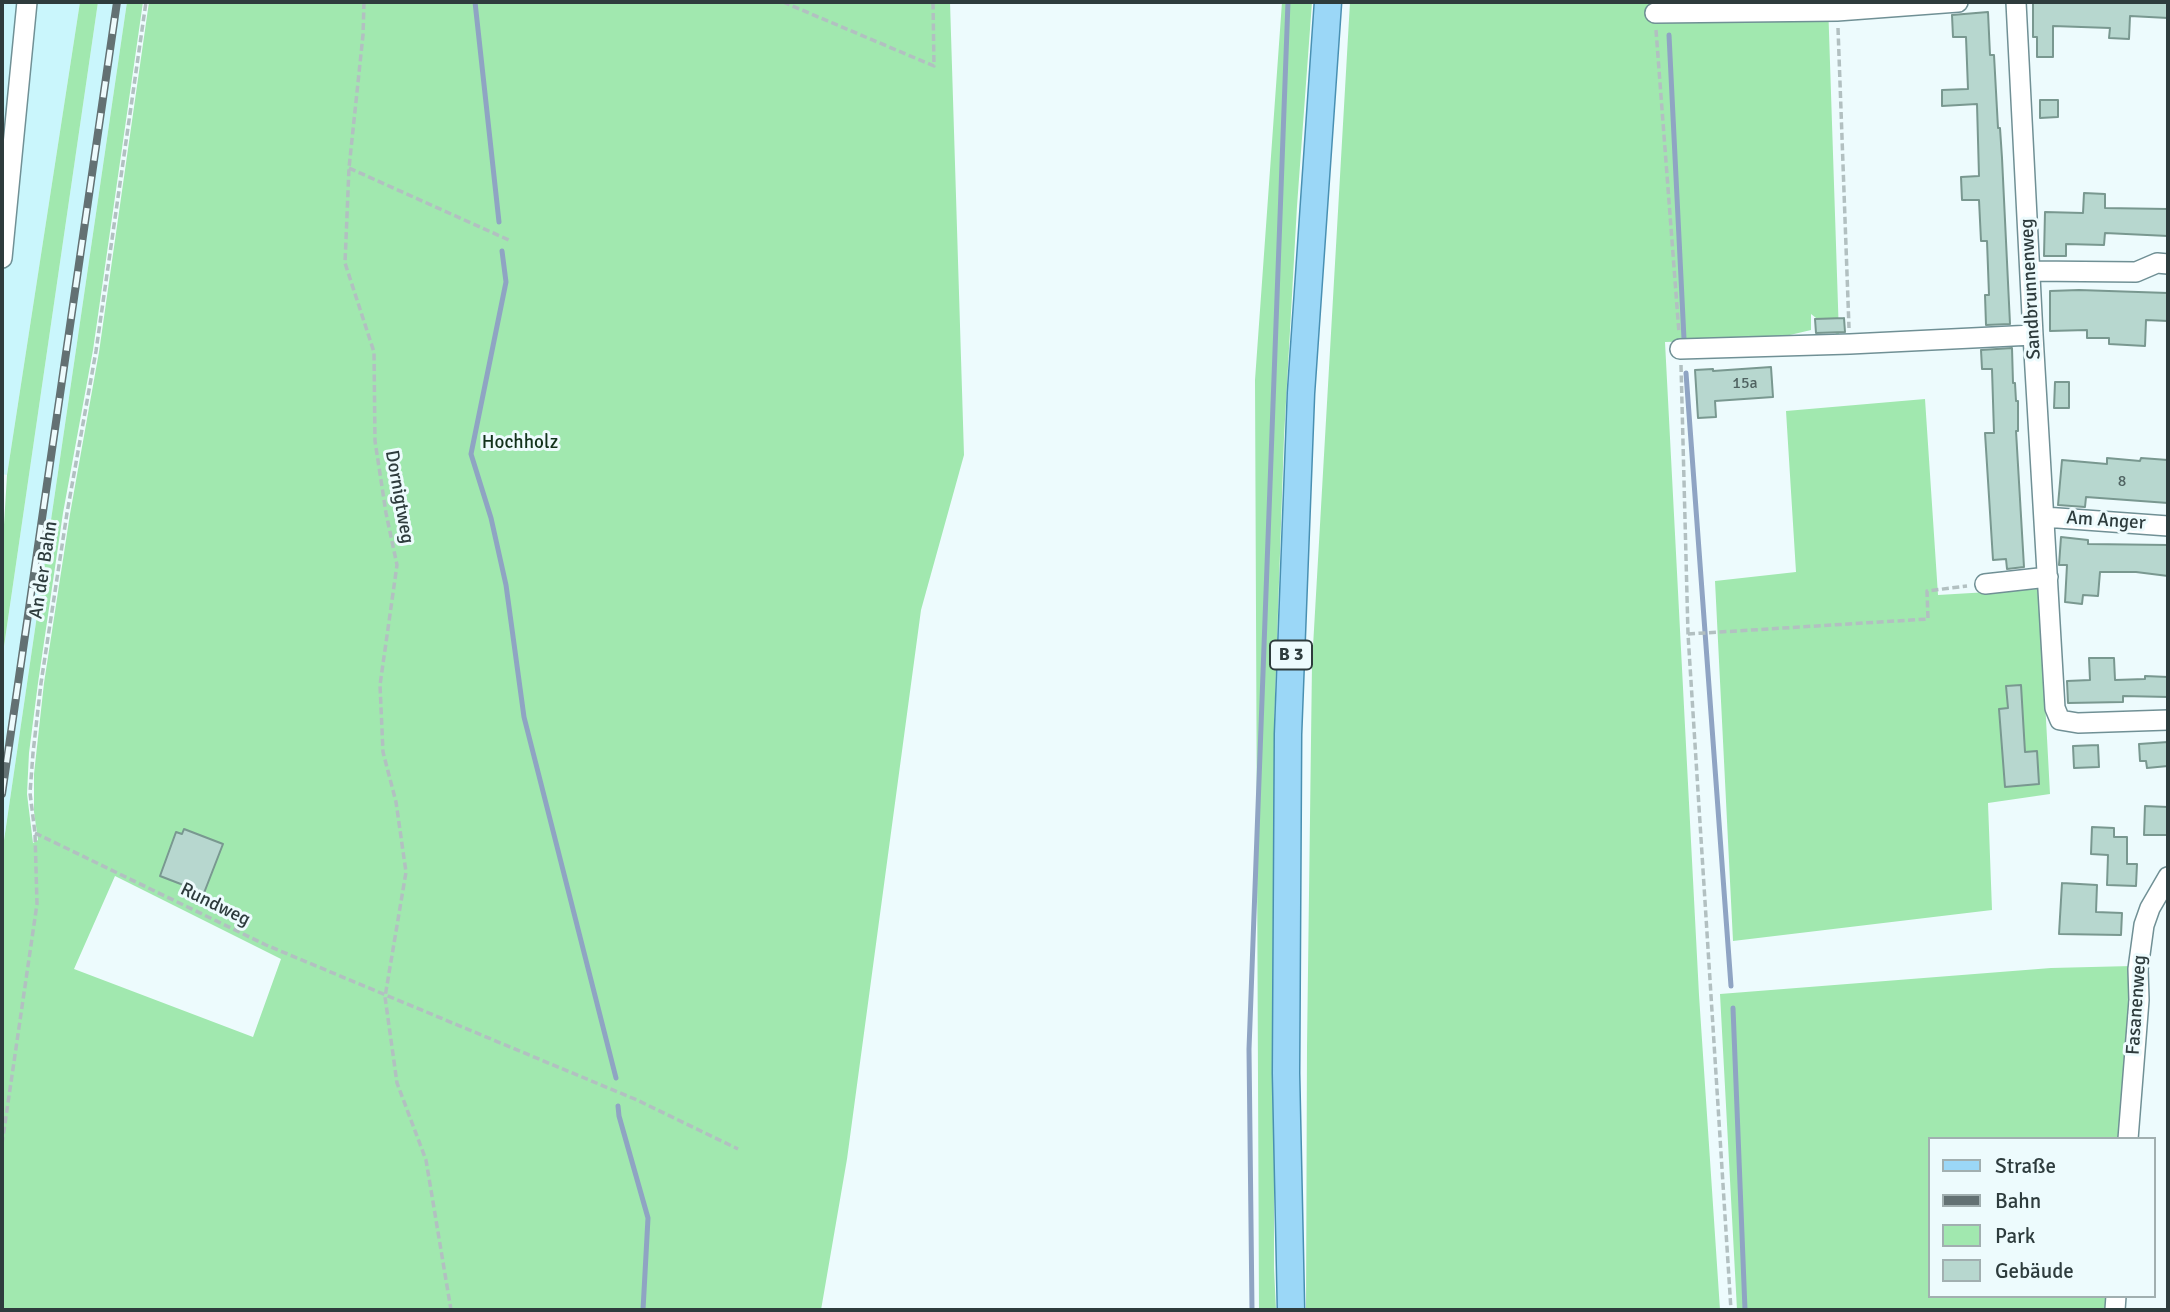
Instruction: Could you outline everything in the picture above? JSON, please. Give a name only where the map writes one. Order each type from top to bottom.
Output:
[{"type":"main road","name":"B 3","points":[[1291,1310],[1286,1073],[1288,734],[1301,393],[1328,2]]},
{"type":"street","points":[[2,258],[27,2]]},
{"type":"street","points":[[1655,13],[1837,11],[1958,2]]},
{"type":"street","name":"Sandbrunnenweg","points":[[2016,2],[2055,708],[2060,720],[2078,723],[2168,720]]},
{"type":"street","points":[[2030,271],[2136,272],[2157,263],[2168,264]]},
{"type":"street","points":[[1680,349],[2033,335]]},
{"type":"street","name":"Am Anger","points":[[2044,517],[2168,526]]},
{"type":"street","points":[[1984,584],[2048,577]]},
{"type":"street","name":"Fasanenweg","points":[[2128,1137],[2138,969],[2144,925],[2150,908],[2168,877]]},
{"type":"path","name":"An der Bahn","points":[[2,1144],[37,904],[31,775],[41,683],[71,487],[96,351],[146,2]]},
{"type":"path","name":"Dornigtweg","points":[[363,2],[363,35],[348,167],[345,263],[374,352],[375,441],[397,565],[380,685],[383,752],[396,802],[406,872],[385,997],[397,1083],[426,1160],[451,1310]]},
{"type":"path","points":[[783,2],[933,66],[933,2]]},
{"type":"path","points":[[1837,11],[1850,344]]},
{"type":"path","points":[[1655,13],[1680,349],[1689,634],[1731,1310]]},
{"type":"path","points":[[348,167],[511,242]]},
{"type":"path","points":[[1689,634],[1928,619],[1927,591],[1984,584]]},
{"type":"path","name":"Rundweg","points":[[35,832],[266,945],[385,997],[637,1100],[738,1149]]},
{"type":"shaded area","points":[[2,2],[80,2],[7,475],[2,474]]},
{"type":"shaded area","points":[[98,2],[127,2],[2,854],[2,660]]},
{"type":"green space","points":[[80,2],[98,2],[2,660],[2,558],[7,475]]},
{"type":"green space","name":"Hochholz","points":[[127,2],[143,2],[93,350],[63,513],[38,683],[27,794],[33,843],[38,840],[34,812],[34,774],[44,683],[99,352],[149,2],[950,2],[964,455],[921,610],[847,1159],[821,1310],[2,1310],[2,854]],"holes":[[[115,876],[281,959],[253,1037],[74,969]]]},
{"type":"green space","points":[[1282,2],[1312,2],[1284,437],[1274,727],[1276,1310],[1259,1310],[1255,380]]},
{"type":"green space","points":[[1350,2],[1828,2],[1839,336],[1811,314],[1811,330],[1773,339],[1665,342],[1699,995],[1720,1310],[1306,1310],[1312,664]]},
{"type":"green space","points":[[1925,399],[1938,595],[2039,589],[2050,794],[1988,803],[1992,910],[1733,941],[1715,581],[1796,572],[1786,411]]},
{"type":"green space","points":[[2132,966],[2118,1137],[1928,1137],[1928,1298],[2106,1298],[2105,1310],[1737,1310],[1720,994],[2051,968]]},
{"type":"building","points":[[2033,2],[2168,2],[2168,18],[2130,16],[2129,39],[2109,38],[2110,28],[2053,26],[2053,57],[2037,57],[2037,37],[2033,37]]},
{"type":"building","points":[[1988,12],[1990,55],[1994,55],[2000,128],[2010,324],[1986,325],[1985,295],[1989,295],[1987,241],[1981,241],[1979,200],[1962,200],[1961,177],[1979,176],[1977,104],[1942,106],[1942,90],[1968,89],[1966,37],[1953,37],[1952,15]]},
{"type":"building","points":[[2040,100],[2058,100],[2058,117],[2040,118]]},
{"type":"building","points":[[2084,193],[2105,194],[2105,208],[2168,209],[2168,236],[2105,233],[2104,245],[2066,244],[2066,256],[2044,256],[2045,212],[2083,213]]},
{"type":"building","points":[[2050,291],[2168,293],[2168,321],[2146,320],[2145,346],[2109,344],[2109,338],[2087,338],[2087,330],[2050,331]]},
{"type":"building","points":[[1844,318],[1845,332],[1816,333],[1815,319]]},
{"type":"building","points":[[2012,348],[2013,383],[2018,401],[2016,431],[2024,567],[2007,569],[2006,559],[1993,560],[1985,433],[1994,433],[1992,369],[1982,369],[1981,350]]},
{"type":"building","points":[[1771,367],[1773,397],[1715,401],[1716,417],[1698,418],[1695,370]]},
{"type":"building","points":[[2055,382],[2069,382],[2069,408],[2054,408]]},
{"type":"building","points":[[2107,458],[2168,460],[2168,503],[2086,497],[2085,507],[2058,505],[2062,460],[2107,464]]},
{"type":"building","points":[[2061,537],[2088,540],[2088,544],[2168,545],[2168,576],[2136,572],[2100,572],[2098,596],[2083,595],[2082,604],[2065,602],[2067,565],[2059,565]]},
{"type":"building","points":[[2089,658],[2114,658],[2115,680],[2145,679],[2145,676],[2168,677],[2168,697],[2123,696],[2123,702],[2068,703],[2067,681],[2090,680]]},
{"type":"building","points":[[2021,685],[2025,752],[2037,751],[2039,784],[2005,787],[1999,709],[2008,708],[2006,686]]},
{"type":"building","points":[[2168,742],[2168,766],[2147,768],[2146,761],[2140,761],[2139,744]]},
{"type":"building","points":[[2098,745],[2099,767],[2074,768],[2073,746]]},
{"type":"building","points":[[2145,806],[2168,807],[2168,835],[2144,835]]},
{"type":"building","points":[[2092,827],[2114,828],[2114,837],[2127,837],[2127,864],[2137,864],[2136,886],[2107,885],[2108,855],[2091,854]]},
{"type":"building","points":[[184,829],[223,844],[204,893],[160,876],[176,832],[182,834]]},
{"type":"building","points":[[2062,883],[2097,885],[2096,912],[2122,913],[2121,935],[2059,934]]},
{"type":"waterway","points":[[475,2],[499,222]]},
{"type":"waterway","points":[[1252,1310],[1249,1049],[1288,2]]},
{"type":"waterway","points":[[1669,35],[1684,339]]},
{"type":"waterway","points":[[502,251],[506,282],[471,454],[491,518],[506,585],[524,717],[616,1078]]},
{"type":"waterway","points":[[1686,373],[1731,986]]},
{"type":"waterway","points":[[1733,1008],[1745,1310]]},
{"type":"waterway","points":[[618,1106],[648,1218],[643,1310]]},
{"type":"railway","points":[[2,794],[117,2]]}]
